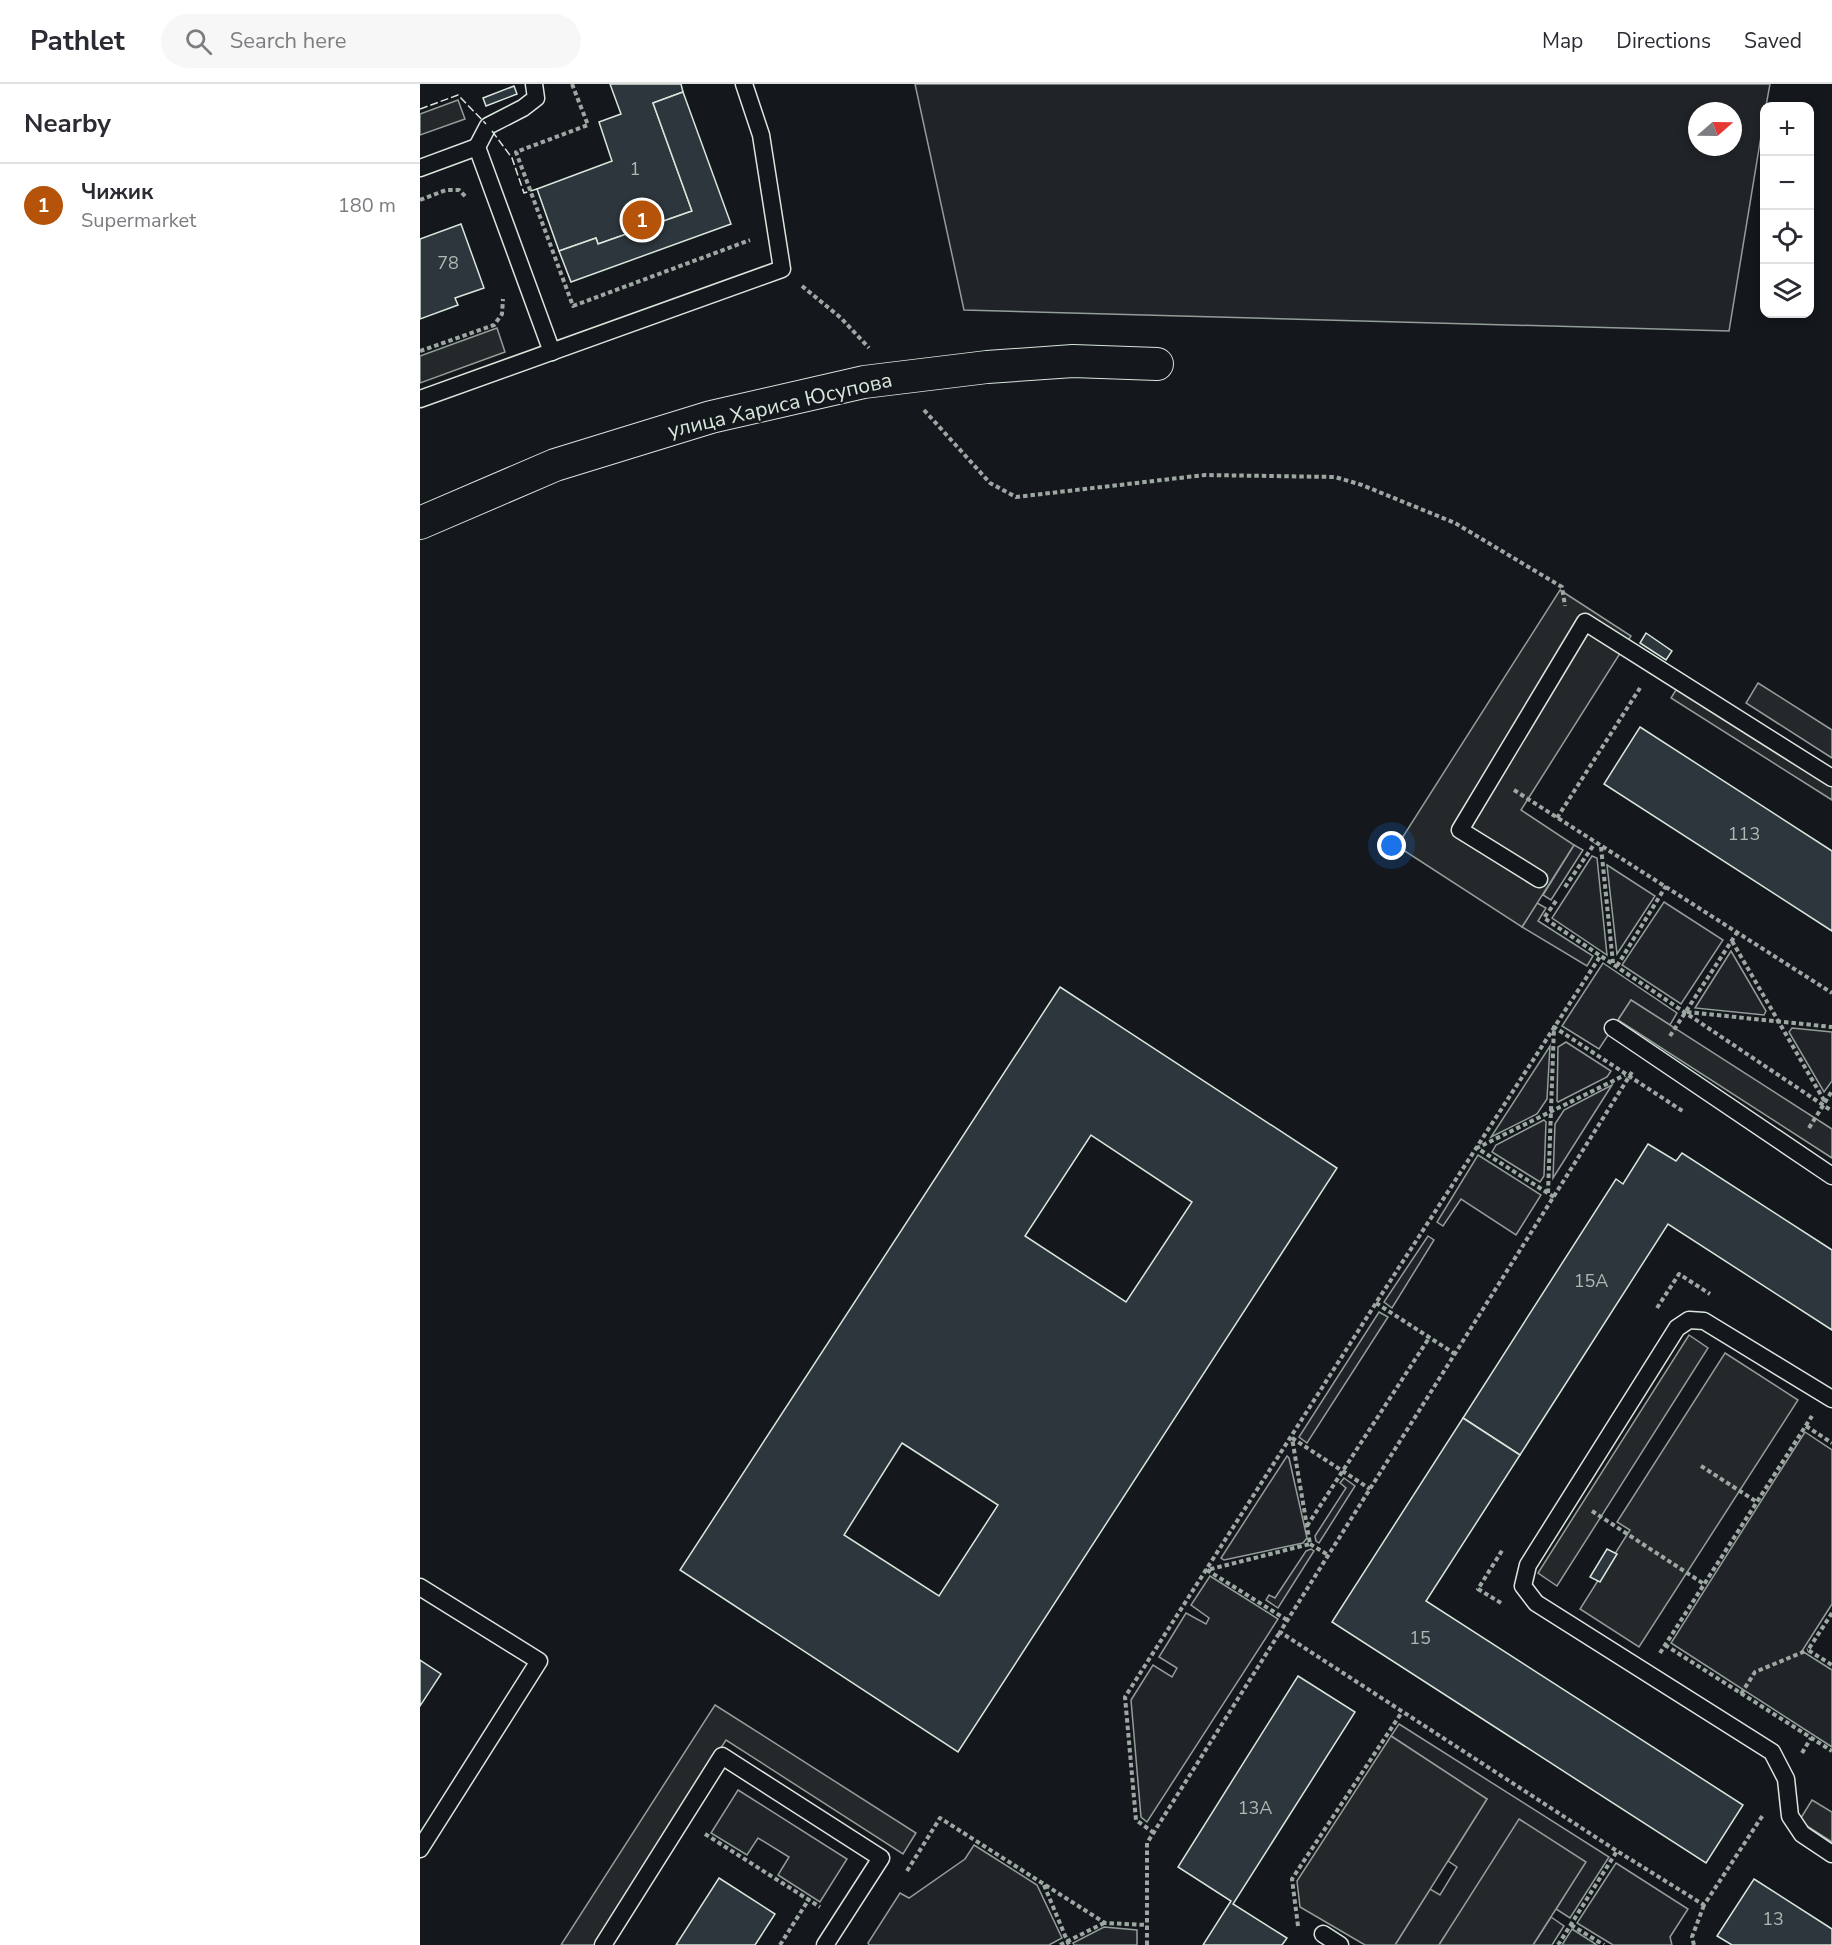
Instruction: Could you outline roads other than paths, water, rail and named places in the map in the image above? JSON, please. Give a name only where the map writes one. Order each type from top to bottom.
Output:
[{"type":"street","name":"улица Хариса Юсупова","points":[[420,523],[555,465],[577,458],[711,417],[864,382],[987,367],[1073,361],[1156,364]]},
{"type":"lane","points":[[420,168],[477,147],[488,126],[523,108],[536,98],[534,84]]},
{"type":"lane","points":[[420,399],[782,269],[761,135],[744,84]]},
{"type":"lane","points":[[477,147],[552,352]]},
{"type":"lane","points":[[1539,879],[1460,830],[1585,622],[1832,778]]},
{"type":"lane","points":[[1613,1028],[1832,1176]]},
{"type":"lane","points":[[1828,1397],[1704,1321],[1689,1320],[1677,1328],[1528,1565],[1523,1586],[1536,1603],[1772,1752],[1786,1779],[1790,1816],[1802,1834],[1832,1854]]},
{"type":"lane","points":[[420,1587],[539,1661],[420,1849]]},
{"type":"lane","points":[[603,1945],[722,1756],[881,1858],[825,1945]]},
{"type":"lane","points":[[1323,1934],[1340,1945]]},
{"type":"place","name":"Чижик","points":[[642,220]]}]
